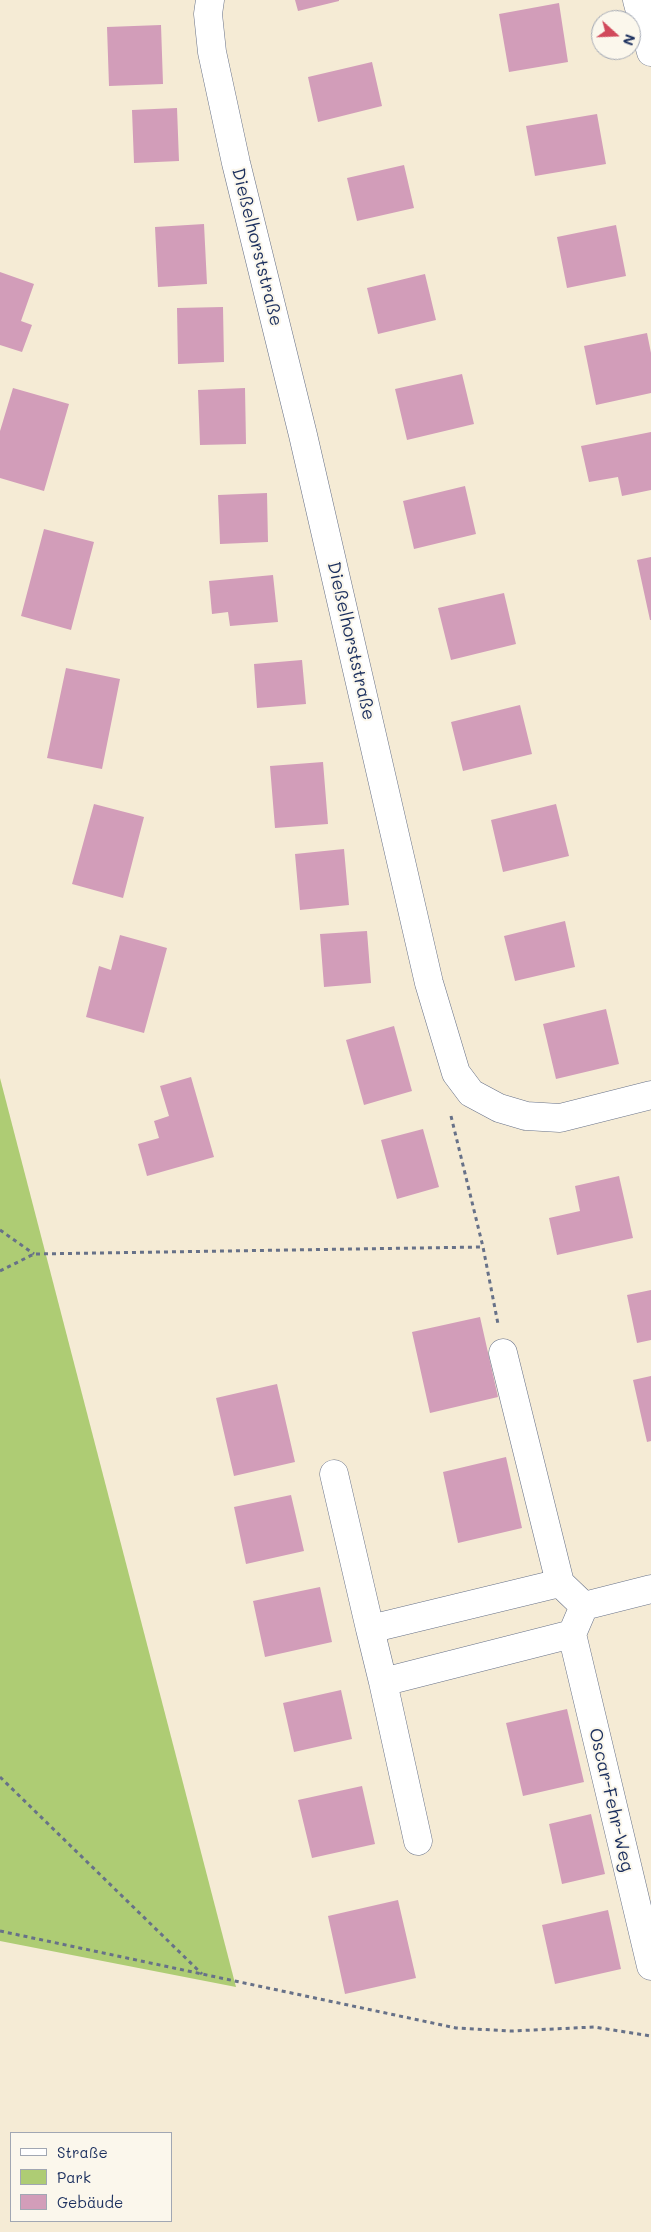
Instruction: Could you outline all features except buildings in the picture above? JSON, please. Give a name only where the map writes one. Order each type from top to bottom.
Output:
[{"type":"street","name":"Dießelhorststraße","points":[[210,0],[208,14],[212,52],[234,154],[306,444],[429,983],[456,1073],[471,1093],[499,1108],[526,1116],[560,1118],[651,1095]]},
{"type":"street","points":[[637,0],[651,52]]},
{"type":"street","points":[[503,1353],[560,1583],[584,1606]]},
{"type":"street","points":[[334,1474],[418,1841]]},
{"type":"street","points":[[370,1630],[560,1583]]},
{"type":"street","points":[[584,1606],[651,1589]]},
{"type":"street","points":[[383,1682],[572,1634],[584,1606]]},
{"type":"street","name":"Oscar-Fehr-Weg","points":[[572,1634],[651,1966]]},
{"type":"path","points":[[456,1073],[451,1120],[483,1247],[503,1353]]},
{"type":"path","points":[[0,1230],[34,1254]]},
{"type":"path","points":[[0,1271],[34,1254],[483,1247]]},
{"type":"path","points":[[0,1777],[202,1974]]},
{"type":"path","points":[[0,1931],[456,2028],[512,2031],[594,2028],[651,2036]]},
{"type":"green space","points":[[0,1078],[236,1987],[0,1941]]}]
